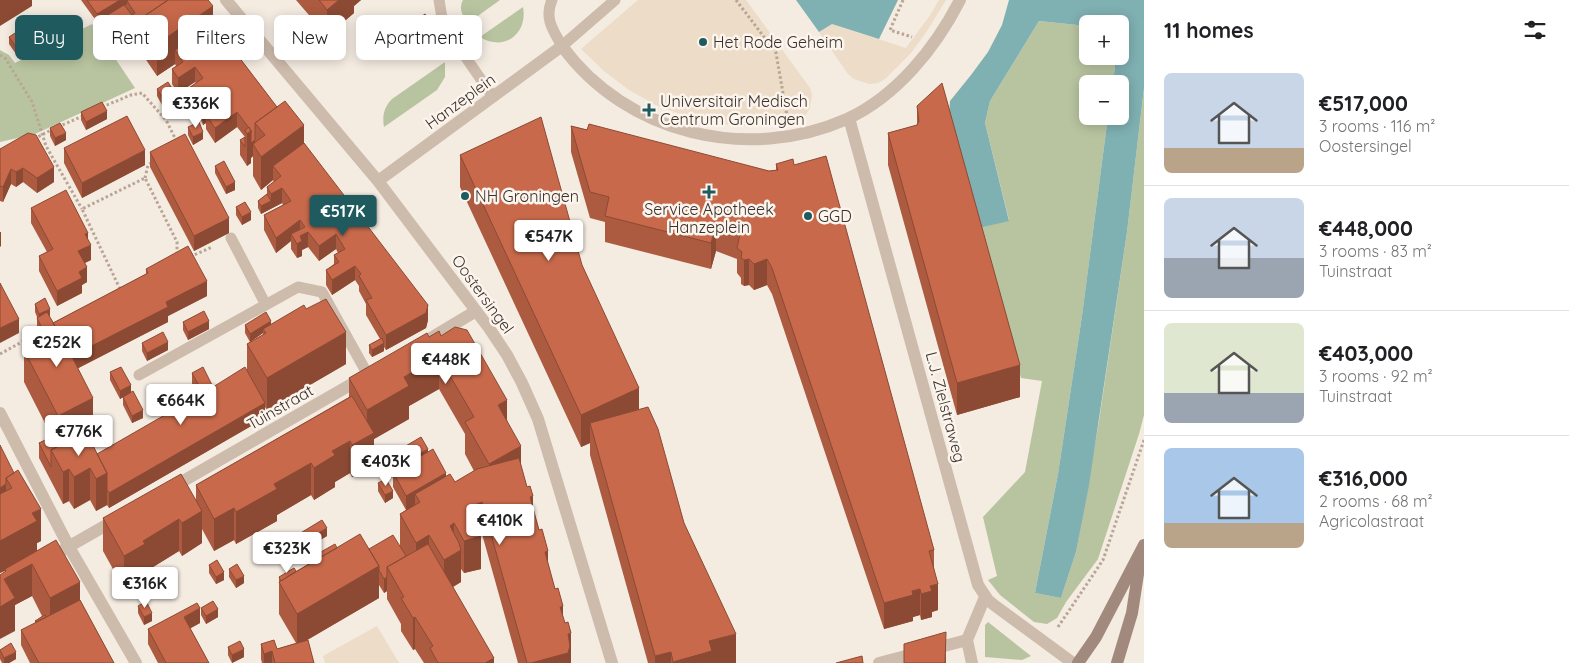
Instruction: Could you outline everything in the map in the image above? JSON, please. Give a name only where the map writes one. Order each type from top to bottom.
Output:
[{"type":"main road","points":[[1078,663],[1096,637],[1143,548]]},
{"type":"main road","points":[[1117,663],[1132,612],[1143,548]]},
{"type":"street","name":"Oostersingel","points":[[226,0],[378,181],[507,354],[538,420],[612,663]]},
{"type":"street","points":[[562,46],[571,59],[592,80],[616,99],[642,114],[670,126],[699,135],[729,139],[760,140],[820,129],[849,118],[873,103],[896,86],[934,44],[950,20],[960,0]]},
{"type":"street","name":"Hanzeplein","points":[[378,181],[562,46]]},
{"type":"street","name":"L.J. Zielstraweg","points":[[849,118],[976,577],[985,597],[994,605],[1073,663]]},
{"type":"street","points":[[418,346],[476,311]]},
{"type":"street","name":"Tuinstraat","points":[[163,493],[372,373]]},
{"type":"street","points":[[0,413],[69,547],[136,663]]},
{"type":"street","points":[[38,565],[129,512]]},
{"type":"street","points":[[972,663],[968,640],[985,597]]},
{"type":"street","points":[[880,663],[968,640]]},
{"type":"lane","points":[[440,0],[443,24],[493,97]]},
{"type":"lane","points":[[552,0],[549,8],[549,23],[562,46]]},
{"type":"lane","name":"Hanzeplein","points":[[562,46],[615,0]]},
{"type":"lane","points":[[231,238],[266,305]]},
{"type":"lane","name":"Tuinstraat","points":[[139,375],[298,287],[322,292],[372,373]]},
{"type":"path","points":[[736,0],[776,52],[790,136]]},
{"type":"path","points":[[903,0],[890,30],[914,37]]},
{"type":"path","points":[[0,55],[5,58],[32,102],[46,146],[82,209],[120,289]]},
{"type":"path","points":[[95,110],[131,95],[142,93],[166,120],[179,146]]},
{"type":"path","points":[[28,142],[86,114]]},
{"type":"path","points":[[156,160],[148,165],[145,178],[177,242],[177,260]]},
{"type":"path","points":[[82,209],[145,178]]},
{"type":"path","points":[[177,252],[194,255],[231,238]]},
{"type":"path","points":[[112,294],[128,285]]},
{"type":"path","points":[[0,354],[36,335]]},
{"type":"path","points":[[1046,644],[1102,560],[1143,449],[1144,440]]},
{"type":"green space","points":[[463,0],[500,0],[479,15],[463,15],[461,10]]},
{"type":"green space","points":[[523,7],[524,17],[522,25],[512,38],[498,42],[489,41],[482,38],[482,36]]},
{"type":"green space","points":[[1039,21],[1079,25],[1079,65],[1115,65],[1114,75],[1079,75],[1079,125],[1107,125],[1082,316],[1058,474],[1035,593],[1061,598],[1076,552],[1099,421],[1127,232],[1144,88],[1144,415],[1098,559],[1066,602],[1057,618],[1047,624],[1034,622],[1000,595],[988,580],[997,576],[983,517],[1025,472],[1042,381],[1021,378],[979,228],[1009,220],[985,123],[990,101]]},
{"type":"green space","points":[[92,24],[93,25],[93,60],[116,60],[135,88],[35,134],[0,142],[0,50],[9,55],[15,63],[21,60],[83,60],[83,29]]},
{"type":"green space","points":[[445,62],[445,77],[437,90],[384,127],[384,112],[392,99]]},
{"type":"green space","points":[[988,622],[1031,656],[1022,660],[985,657],[985,625]]},
{"type":"shaded area","points":[[638,0],[746,0],[810,88],[812,95],[810,108],[805,116],[797,121],[769,125],[741,126],[713,123],[656,105],[629,90],[604,71],[581,49]]},
{"type":"shaded area","points":[[939,0],[946,0],[911,53],[885,79],[878,83],[869,84],[854,79],[848,74],[819,32],[832,24],[906,48]]},
{"type":"shaded area","points":[[377,626],[399,663],[325,663],[323,656]]},
{"type":"water","points":[[796,0],[898,0],[879,39],[832,24],[819,32]]},
{"type":"water","points":[[1009,0],[1144,0],[1144,88],[1127,232],[1089,485],[1076,552],[1061,598],[1035,593],[1058,474],[1082,316],[1107,125],[1129,125],[1129,75],[1114,75],[1115,65],[1129,65],[1129,15],[1079,15],[1079,25],[1039,21],[990,101],[985,123],[1009,221],[979,228],[949,115],[950,101],[988,52],[1002,25]]},
{"type":"building","points":[[87,0],[120,0],[97,14]]},
{"type":"building","points":[[168,0],[146,15],[132,15],[135,13],[127,1]]},
{"type":"building","points":[[168,0],[208,0],[213,6],[200,15],[178,15],[178,30],[168,37],[168,15],[146,15]]},
{"type":"building","points":[[319,0],[339,0],[327,10]]},
{"type":"building","points":[[124,5],[132,15],[108,15]]},
{"type":"building","points":[[15,33],[15,46],[9,37]]},
{"type":"building","points":[[182,60],[241,60],[277,107],[255,123],[255,140],[251,143],[252,132],[237,112],[215,128],[206,115],[222,104],[216,96],[199,106],[189,88],[203,78],[195,67],[178,78],[172,69],[183,62]]},
{"type":"building","points":[[168,82],[173,90],[162,97],[157,89]]},
{"type":"building","points":[[942,83],[1020,365],[957,383],[888,133],[917,125],[919,121],[917,106]]},
{"type":"building","points":[[285,101],[304,125],[261,157],[253,144],[265,135],[255,123]]},
{"type":"building","points":[[102,102],[107,111],[86,122],[81,112]]},
{"type":"building","points":[[209,107],[212,110],[203,117],[201,113]]},
{"type":"building","points":[[127,116],[145,150],[82,183],[64,148]]},
{"type":"building","points":[[541,117],[582,265],[639,388],[581,415],[460,155]]},
{"type":"building","points":[[199,122],[203,132],[193,137],[188,127]]},
{"type":"building","points":[[60,123],[66,133],[55,138],[50,128]]},
{"type":"building","points":[[589,124],[769,171],[778,170],[776,164],[793,159],[794,165],[826,156],[934,550],[929,551],[938,584],[930,586],[932,591],[921,594],[920,589],[912,591],[913,595],[884,603],[772,268],[767,259],[754,264],[749,259],[744,260],[741,258],[742,252],[737,248],[740,234],[716,225],[711,243],[605,216],[609,197],[590,192],[571,126],[587,130]]},
{"type":"building","points":[[249,127],[251,131],[247,134],[245,130]]},
{"type":"building","points":[[28,133],[36,135],[54,167],[37,178],[23,168],[16,172],[11,169],[3,187],[0,186],[0,149]]},
{"type":"building","points":[[185,134],[229,218],[194,236],[150,152]]},
{"type":"building","points":[[245,137],[245,147],[240,140]]},
{"type":"building","points":[[304,143],[428,305],[426,313],[386,335],[366,300],[372,298],[359,276],[361,274],[355,266],[332,280],[326,270],[339,262],[334,255],[345,249],[336,234],[319,246],[308,232],[300,236],[302,241],[297,244],[291,234],[305,227],[300,220],[276,238],[264,215],[291,201],[282,188],[271,194],[267,187],[281,176],[273,166]]},
{"type":"building","points":[[224,161],[235,182],[226,187],[215,166]]},
{"type":"building","points":[[66,190],[88,233],[85,234],[91,245],[78,251],[87,267],[79,272],[82,278],[57,291],[39,256],[53,249],[31,208]]},
{"type":"building","points":[[267,194],[271,201],[261,206],[258,201]]},
{"type":"building","points":[[245,202],[251,212],[242,217],[236,207]]},
{"type":"building","points":[[188,246],[207,281],[166,302],[168,307],[72,356],[53,323],[148,273],[146,269]]},
{"type":"building","points":[[0,283],[19,319],[0,328]]},
{"type":"building","points":[[45,298],[50,309],[39,314],[35,304]]},
{"type":"building","points":[[326,299],[346,332],[267,378],[247,344],[266,333],[263,329],[304,305],[306,309]]},
{"type":"building","points":[[204,311],[209,321],[188,332],[183,322]]},
{"type":"building","points":[[47,312],[93,398],[58,416],[24,350],[31,347],[26,338],[43,330],[37,318]]},
{"type":"building","points":[[266,312],[271,321],[250,334],[245,325]]},
{"type":"building","points":[[455,327],[467,330],[507,400],[498,405],[521,446],[489,464],[465,422],[474,417],[439,357],[404,377],[409,386],[367,410],[349,378],[427,333],[429,337],[439,331],[441,336]]},
{"type":"building","points":[[163,332],[168,342],[147,353],[142,343]]},
{"type":"building","points":[[382,338],[384,343],[372,350],[369,345]]},
{"type":"building","points":[[121,367],[131,385],[120,391],[110,372]]},
{"type":"building","points":[[203,367],[213,387],[245,367],[265,403],[109,493],[107,490],[107,473],[97,454],[170,412],[160,394],[170,388],[180,406],[203,393],[192,373]]},
{"type":"building","points":[[133,391],[143,410],[132,416],[123,397]]},
{"type":"building","points":[[352,396],[374,433],[352,445],[350,441],[332,451],[335,455],[314,468],[311,463],[274,484],[277,489],[236,512],[234,508],[214,519],[196,485]]},
{"type":"building","points":[[648,407],[658,429],[684,523],[736,634],[709,641],[712,651],[673,662],[671,652],[655,656],[590,423]]},
{"type":"building","points":[[74,426],[79,435],[51,450],[51,467],[39,443]]},
{"type":"building","points":[[86,432],[107,473],[96,479],[90,468],[74,477],[69,469],[63,472],[51,450]]},
{"type":"building","points":[[421,437],[428,449],[388,471],[382,460]]},
{"type":"building","points":[[0,445],[14,473],[6,478],[6,484],[0,488]]},
{"type":"building","points":[[433,449],[446,473],[406,496],[393,472]]},
{"type":"building","points":[[519,458],[527,487],[530,486],[533,496],[530,497],[539,530],[542,529],[548,551],[545,552],[555,589],[558,588],[563,606],[560,607],[565,623],[568,622],[571,633],[568,634],[570,646],[568,653],[531,663],[527,663],[482,502],[472,506],[481,536],[464,541],[454,523],[450,526],[461,550],[444,560],[429,535],[416,543],[400,514],[420,502],[415,494],[450,474],[455,482],[477,469]]},
{"type":"building","points":[[18,470],[41,509],[32,513],[37,521],[0,541],[0,494],[12,488],[6,478]]},
{"type":"building","points":[[181,474],[202,511],[182,523],[179,519],[143,541],[145,544],[124,556],[103,518]]},
{"type":"building","points":[[386,479],[393,491],[385,495],[378,483]]},
{"type":"building","points":[[322,520],[327,528],[303,542],[299,534]]},
{"type":"building","points":[[360,534],[379,566],[297,614],[279,582]]},
{"type":"building","points":[[393,535],[406,556],[387,567],[387,577],[384,579],[369,549]]},
{"type":"building","points":[[56,540],[80,582],[50,598],[32,564],[4,579],[15,598],[0,607],[0,575],[6,571],[5,569]]},
{"type":"building","points":[[335,544],[337,548],[321,557],[319,553]]},
{"type":"building","points":[[428,544],[494,658],[485,663],[438,663],[430,648],[433,646],[401,598],[404,597],[387,567]]},
{"type":"building","points":[[217,560],[224,572],[216,577],[209,565]]},
{"type":"building","points":[[237,564],[244,576],[236,580],[229,569]]},
{"type":"building","points":[[294,568],[296,571],[281,581],[279,577]]},
{"type":"building","points":[[80,600],[114,663],[39,663],[21,630]]},
{"type":"building","points":[[146,601],[152,613],[144,617],[138,606]]},
{"type":"building","points":[[213,601],[218,609],[206,616],[201,608]]},
{"type":"building","points":[[197,603],[200,608],[184,617],[209,663],[166,663],[148,629]]},
{"type":"building","points":[[45,615],[46,617],[35,621]]},
{"type":"building","points":[[946,632],[945,663],[904,663],[904,644]]},
{"type":"building","points":[[274,640],[277,649],[308,640],[314,663],[275,663],[272,651],[264,654],[261,644]]},
{"type":"building","points":[[240,641],[244,649],[232,655],[228,647]]},
{"type":"building","points":[[11,643],[16,652],[4,658],[0,650]]},
{"type":"building","points":[[862,656],[863,663],[836,663]]},
{"type":"place","name":"Het Rode Geheim","points":[[703,42]]},
{"type":"place","name":"Universitair Medisch Centrum Groningen","points":[[649,110]]},
{"type":"place","name":"Service Apotheek Hanzeplein","points":[[709,192]]},
{"type":"place","name":"NH Groningen","points":[[465,196]]},
{"type":"place","name":"GGD","points":[[808,216]]}]
